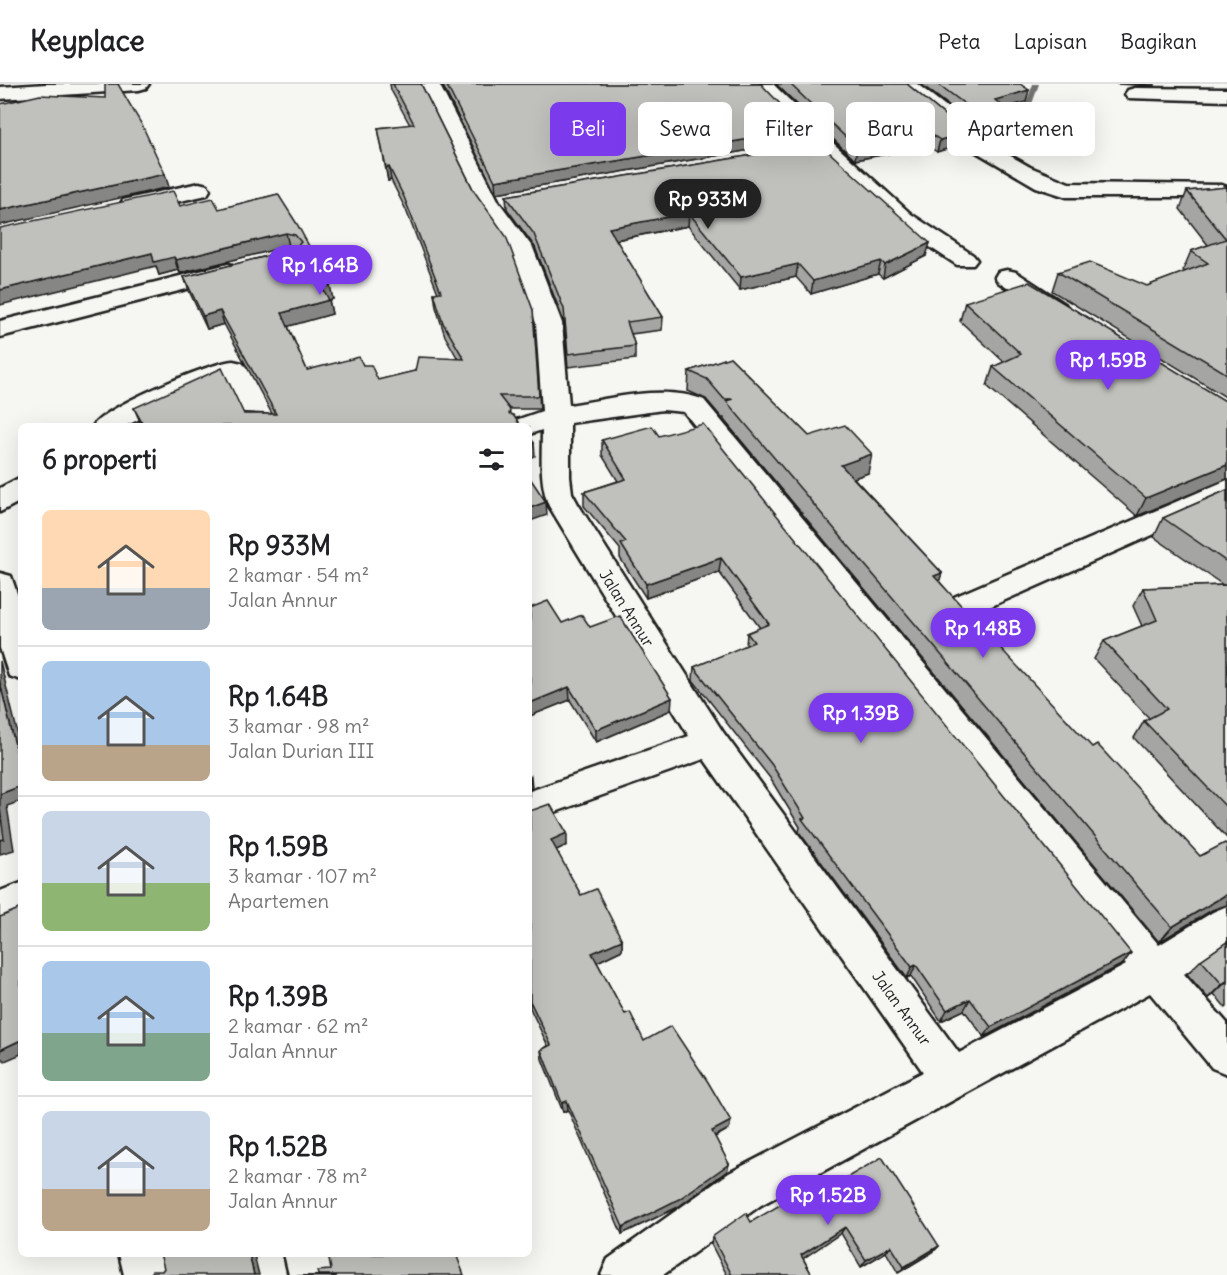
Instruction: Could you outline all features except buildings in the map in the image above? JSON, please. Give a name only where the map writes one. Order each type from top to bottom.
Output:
[{"type":"street","points":[[0,93],[139,84]]},
{"type":"street","name":"Jalan Annur","points":[[429,84],[500,201],[549,323],[556,416],[556,477],[558,493],[564,506],[711,742],[952,1079]]},
{"type":"street","points":[[762,84],[780,102]]},
{"type":"street","points":[[905,84],[979,144],[1027,176],[1047,185],[1067,190],[1225,193]]},
{"type":"street","points":[[1135,94],[1227,95]]},
{"type":"street","points":[[834,156],[903,219],[965,260]]},
{"type":"street","points":[[105,211],[199,190]]},
{"type":"street","points":[[0,329],[255,264]]},
{"type":"street","points":[[1007,277],[1075,321]]},
{"type":"street","points":[[115,423],[220,370],[233,369],[239,375],[263,423]]},
{"type":"street","points":[[532,424],[556,416],[663,401],[681,400],[694,406],[1155,970],[1227,1054]]},
{"type":"street","points":[[0,502],[18,489]]},
{"type":"street","points":[[965,605],[1227,489]]},
{"type":"street","points":[[0,584],[18,655]]},
{"type":"street","points":[[532,805],[711,742]]},
{"type":"street","points":[[0,908],[18,901]]},
{"type":"street","points":[[624,1275],[745,1189],[1155,970],[1227,924]]},
{"type":"street","points":[[143,1257],[147,1275]]},
{"type":"street","points":[[308,1257],[312,1275]]},
{"type":"waterway","points":[[1030,102],[1036,84]]}]
